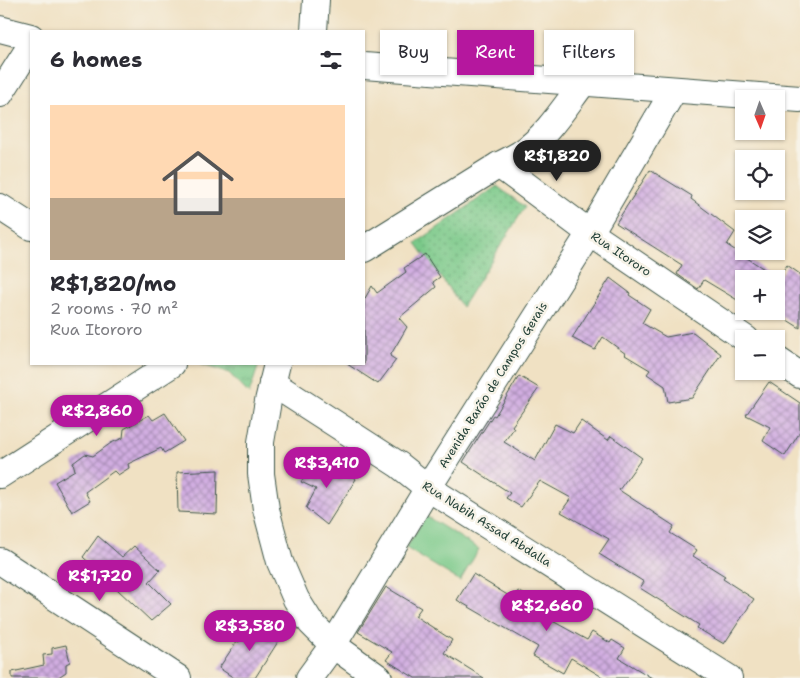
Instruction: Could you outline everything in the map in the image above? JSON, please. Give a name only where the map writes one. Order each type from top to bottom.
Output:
[{"type":"street","points":[[314,30],[316,0]]},
{"type":"street","points":[[0,29],[30,37]]},
{"type":"street","points":[[0,94],[30,47]]},
{"type":"street","points":[[365,66],[800,99]]},
{"type":"street","points":[[365,248],[499,165],[520,154],[539,138],[583,82]]},
{"type":"street","name":"Avenida Barão de Campos Gerais","points":[[309,678],[333,645],[428,488],[590,232],[674,90]]},
{"type":"street","name":"Rua Itororo","points":[[499,165],[590,232],[735,331]]},
{"type":"street","points":[[0,208],[30,226]]},
{"type":"street","points":[[0,475],[170,365]]},
{"type":"street","points":[[785,365],[800,375]]},
{"type":"street","points":[[275,374],[261,442],[261,474],[266,509],[280,562],[296,599],[311,623],[333,645],[379,678]]},
{"type":"street","name":"Rua Nabih Assad Abdalla","points":[[275,374],[428,488],[729,678]]},
{"type":"street","points":[[0,561],[178,678]]},
{"type":"green space","points":[[497,186],[525,207],[462,307],[416,243]]},
{"type":"green space","points":[[202,365],[259,365],[249,394],[229,373]]},
{"type":"green space","points":[[426,516],[479,549],[460,581],[406,548]]},
{"type":"building","points":[[650,170],[692,196],[691,199],[735,232],[727,245],[735,250],[735,260],[750,260],[766,270],[735,270],[735,299],[704,280],[698,289],[677,274],[682,265],[616,223]]},
{"type":"building","points":[[425,254],[440,277],[433,282],[436,287],[399,318],[407,327],[390,356],[396,360],[378,384],[349,365],[365,365],[365,298],[372,286],[377,293],[406,272],[404,268]]},
{"type":"building","points":[[787,265],[800,274],[800,328],[785,319],[784,270]]},
{"type":"building","points":[[610,278],[630,293],[629,295],[650,309],[642,323],[666,337],[693,332],[721,354],[692,398],[668,402],[665,386],[647,374],[650,370],[625,355],[603,337],[595,350],[572,338]]},
{"type":"building","points":[[519,376],[539,388],[512,426],[514,428],[504,442],[535,461],[555,424],[573,433],[581,421],[608,440],[611,436],[642,458],[619,490],[674,526],[670,533],[697,550],[693,556],[725,576],[723,579],[754,599],[724,644],[697,628],[699,625],[640,588],[644,582],[599,554],[609,539],[561,512],[571,498],[540,481],[521,507],[506,498],[510,493],[463,462],[493,415],[495,416]]},
{"type":"building","points":[[769,382],[800,403],[800,432],[785,456],[763,441],[770,427],[746,415]]},
{"type":"building","points":[[165,413],[184,441],[164,453],[161,448],[128,464],[129,468],[118,475],[114,471],[85,492],[90,501],[72,512],[55,482],[75,470],[73,463],[85,454],[93,456],[111,443],[123,438],[124,429],[149,415],[153,420]]},
{"type":"building","points":[[317,458],[330,468],[333,464],[356,479],[327,525],[306,508],[316,489],[301,482]]},
{"type":"building","points":[[218,470],[217,514],[178,512],[177,472]]},
{"type":"building","points":[[98,536],[122,557],[134,546],[160,570],[149,582],[171,604],[151,621],[83,557]]},
{"type":"building","points":[[473,574],[514,599],[518,591],[543,605],[538,613],[587,640],[592,632],[610,643],[612,640],[625,648],[619,658],[652,678],[604,678],[571,658],[563,673],[533,656],[538,647],[457,600]]},
{"type":"building","points":[[386,587],[421,608],[415,616],[452,640],[444,653],[484,678],[415,678],[386,660],[392,652],[358,632]]},
{"type":"building","points":[[252,619],[281,637],[255,678],[234,678],[219,668],[237,641],[239,642]]},
{"type":"building","points":[[66,645],[70,662],[66,664],[66,672],[57,678],[12,678],[12,672],[44,665],[43,655],[52,654],[52,648]]}]
